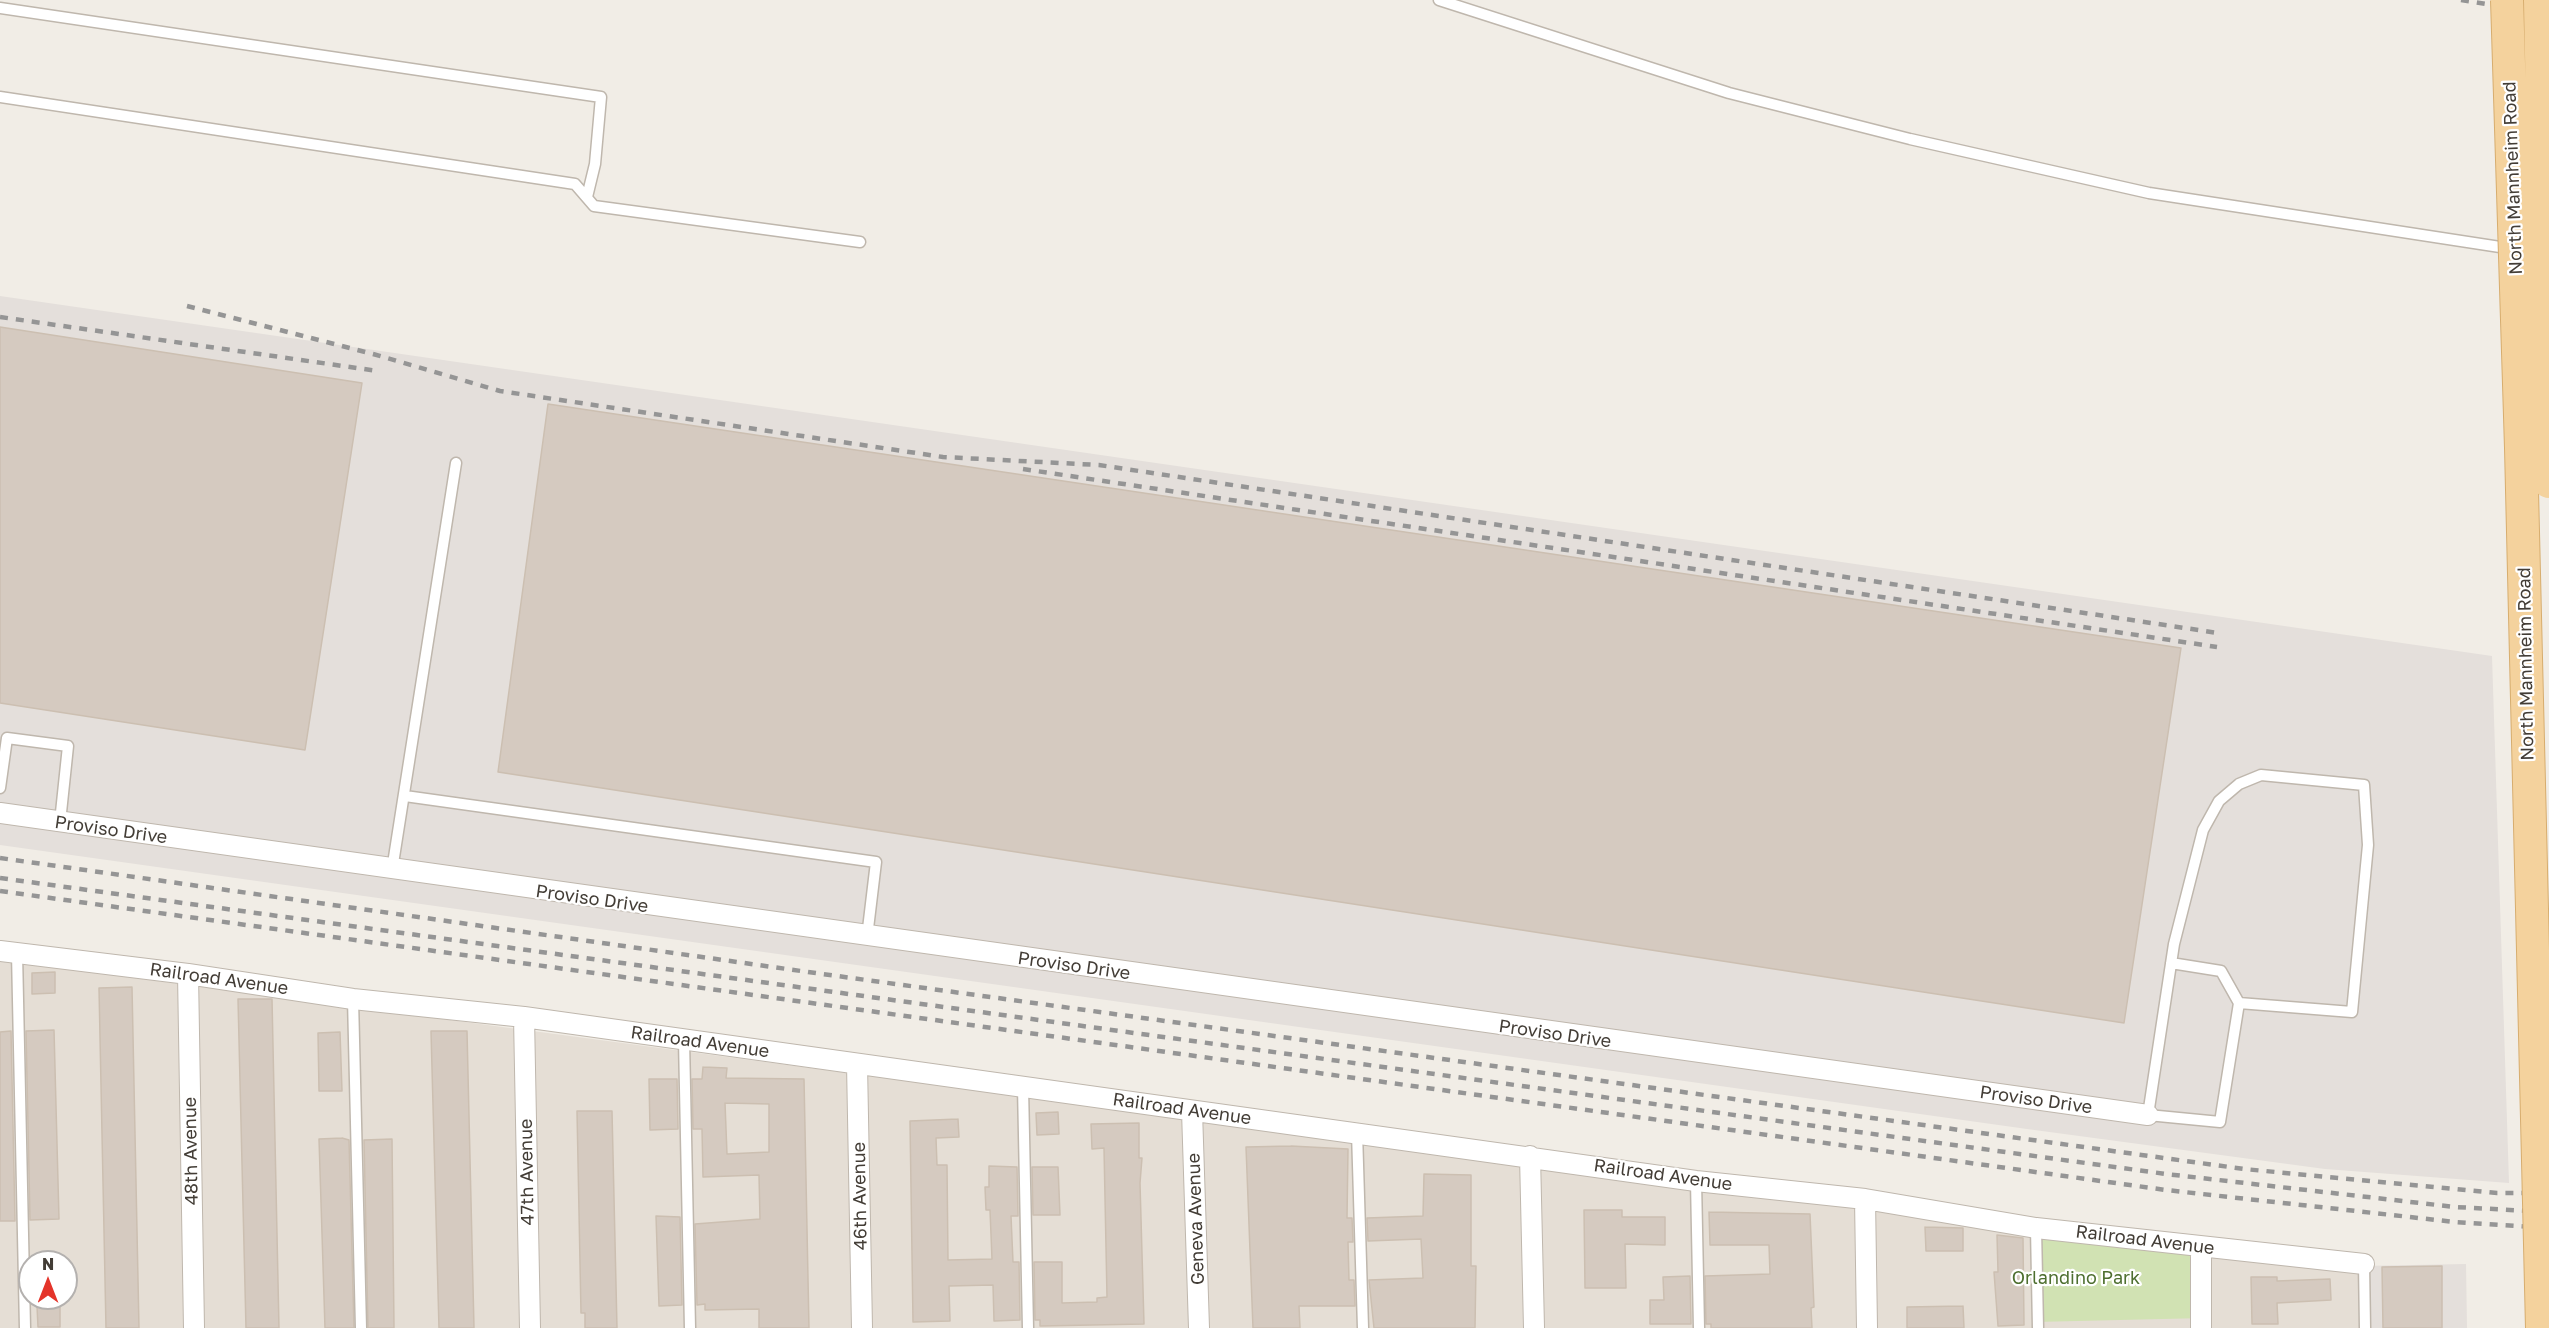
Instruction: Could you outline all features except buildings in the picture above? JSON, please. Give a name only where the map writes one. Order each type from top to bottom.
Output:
[{"type":"main road","name":"North Mannheim Road","points":[[2507,0],[2542,1328]]},
{"type":"main road","name":"North Mannheim Road","points":[[2540,0],[2549,482]]},
{"type":"street","name":"Proviso Drive","points":[[0,813],[867,937],[2148,1115]]},
{"type":"street","name":"Railroad Avenue","points":[[9,952],[188,974],[353,999],[524,1017],[1696,1181],[1865,1199],[2036,1228],[2364,1264]]},
{"type":"street","name":"48th Avenue","points":[[188,974],[194,1328]]},
{"type":"street","name":"47th Avenue","points":[[524,1017],[530,1328]]},
{"type":"street","name":"46th Avenue","points":[[857,1064],[862,1328]]},
{"type":"street","name":"Geneva Avenue","points":[[1192,1111],[1199,1328]]},
{"type":"street","points":[[1530,1156],[1534,1328]]},
{"type":"street","points":[[1865,1199],[1868,1328]]},
{"type":"street","points":[[2201,1247],[2201,1328]]},
{"type":"lane","points":[[1439,0],[1729,93],[1922,142],[2149,193],[2526,250]]},
{"type":"lane","points":[[0,8],[601,97],[595,164],[587,197]]},
{"type":"lane","points":[[0,97],[575,184],[594,206],[860,242]]},
{"type":"lane","points":[[2537,252],[2549,254]]},
{"type":"lane","points":[[392,870],[456,463]]},
{"type":"lane","points":[[0,788],[7,738],[68,746],[60,822]]},
{"type":"lane","points":[[2171,963],[2221,971],[2239,1003],[2220,1122],[2148,1115],[2171,963],[2203,830],[2219,801],[2239,784],[2261,774],[2364,786],[2368,845],[2352,1012],[2239,1003]]},
{"type":"lane","points":[[405,796],[876,862],[867,937]]},
{"type":"lane","points":[[9,952],[25,1328]]},
{"type":"lane","points":[[353,999],[361,1328]]},
{"type":"lane","points":[[684,1040],[690,1328]]},
{"type":"lane","points":[[1023,1087],[1028,1328]]},
{"type":"lane","points":[[1357,1132],[1363,1328]]},
{"type":"lane","points":[[1696,1181],[1699,1328]]},
{"type":"lane","points":[[2036,1228],[2038,1328]]},
{"type":"lane","points":[[2364,1264],[2365,1328]]},
{"type":"shaded area","points":[[0,296],[2492,656],[2509,1183],[2325,1169],[2027,1129],[0,845]]},
{"type":"shaded area","points":[[0,960],[2033,1231],[2361,1266],[2364,1328],[0,1328]]},
{"type":"shaded area","points":[[2466,1264],[2467,1328],[2364,1328],[2361,1266]]},
{"type":"green space","name":"Orlandino Park","points":[[2033,1231],[2204,1250],[2205,1318],[2035,1322]]},
{"type":"railway","points":[[2461,0],[2549,14]]},
{"type":"railway","points":[[187,306],[373,354],[500,391],[943,457],[1099,465],[2218,633]]},
{"type":"railway","points":[[0,317],[378,371]]},
{"type":"railway","points":[[1023,469],[2217,647]]},
{"type":"railway","points":[[0,858],[808,972],[2244,1169],[2497,1193],[2549,1193]]},
{"type":"railway","points":[[0,878],[2166,1174],[2455,1207],[2549,1212]]},
{"type":"railway","points":[[0,891],[2166,1190],[2455,1222],[2549,1228]]}]
